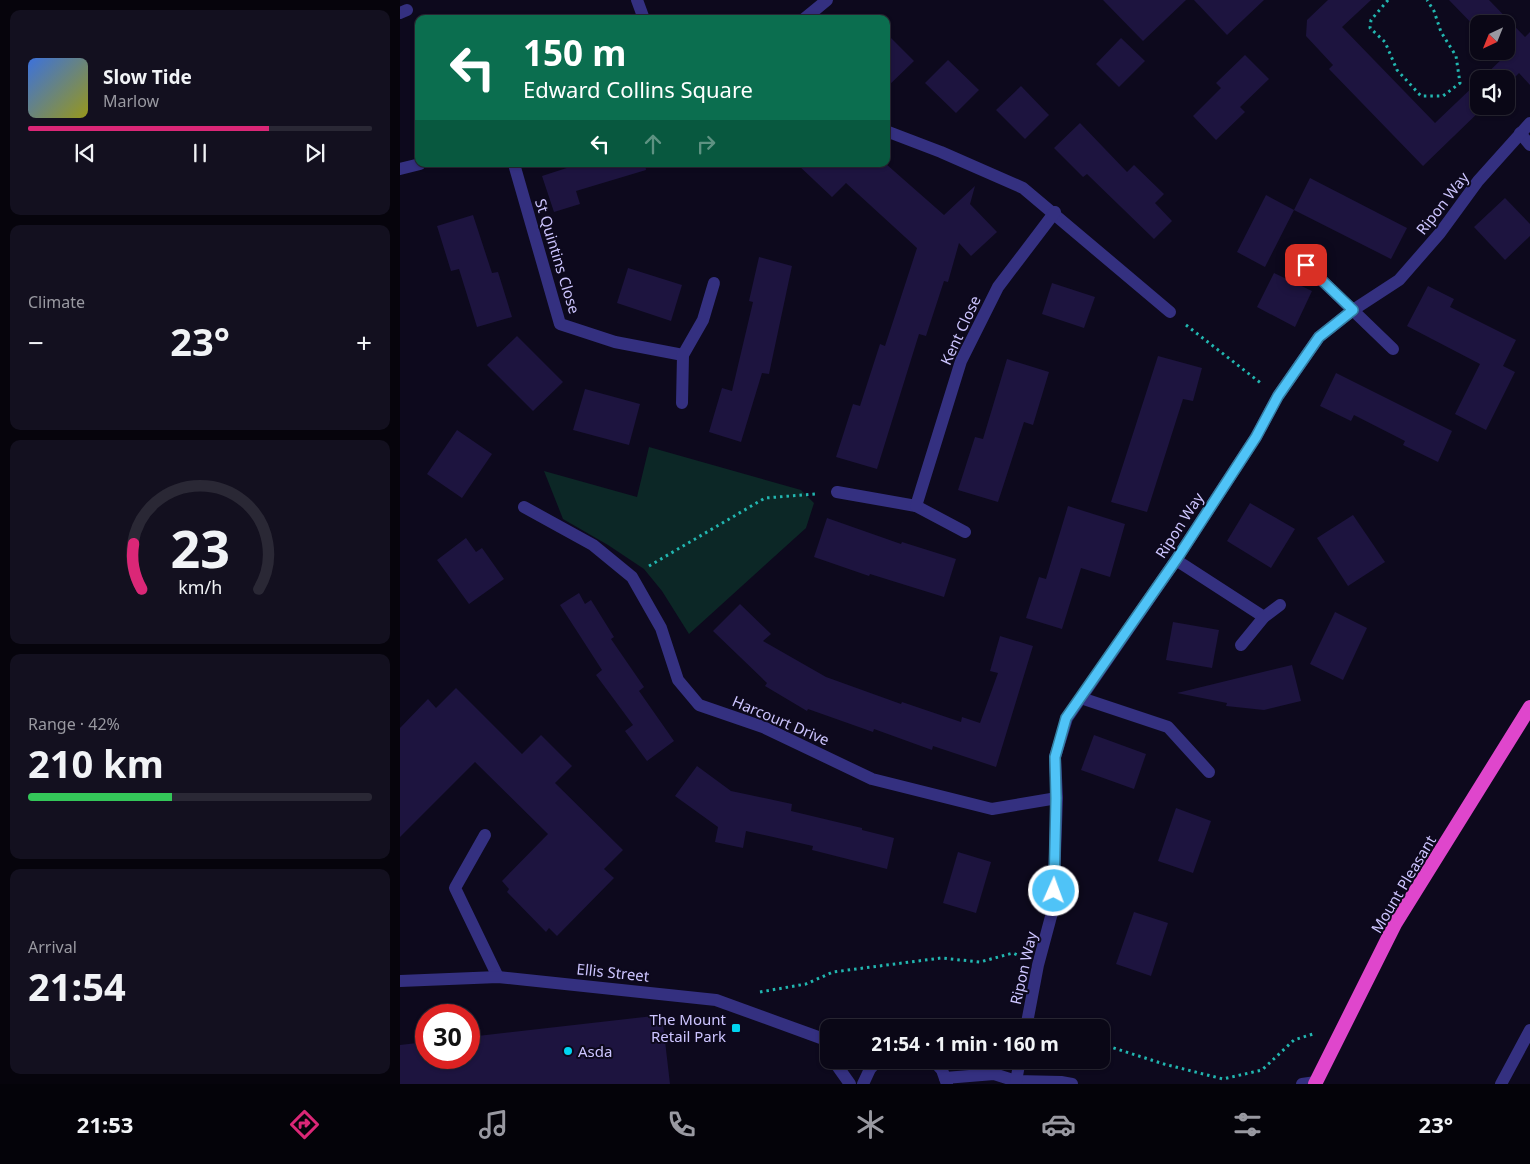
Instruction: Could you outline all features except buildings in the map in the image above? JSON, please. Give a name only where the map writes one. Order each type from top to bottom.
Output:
[{"type":"highway","name":"Mount Pleasant","points":[[1310,1083],[1347,1022],[1395,924],[1530,707]]},
{"type":"street","points":[[637,0],[643,15]]},
{"type":"street","points":[[809,15],[827,0]]},
{"type":"street","name":"Ripon Way","points":[[1028,1019],[1038,965],[1053,910],[1056,798],[1055,757],[1066,718],[1176,560],[1256,437],[1278,396],[1319,337],[1353,310],[1399,280],[1440,233],[1478,182],[1530,123]]},
{"type":"street","points":[[890,133],[941,152],[1023,188],[1055,212],[1170,312]]},
{"type":"street","points":[[1520,133],[1530,145]]},
{"type":"street","points":[[400,169],[415,165]]},
{"type":"street","name":"St Quintins Close","points":[[515,167],[560,324],[615,342],[683,355]]},
{"type":"street","name":"Kent Close","points":[[916,506],[961,361],[998,287],[1055,212]]},
{"type":"street","points":[[1306,265],[1393,349]]},
{"type":"street","points":[[682,404],[683,355],[703,320],[714,283]]},
{"type":"street","points":[[837,492],[916,506],[965,532]]},
{"type":"street","name":"Harcourt Drive","points":[[524,507],[592,545],[632,577],[661,628],[678,680],[699,705],[763,727],[872,779],[992,809],[1056,798]]},
{"type":"street","points":[[1176,560],[1264,617]]},
{"type":"street","points":[[1241,645],[1264,617],[1280,605]]},
{"type":"street","points":[[1081,698],[1168,727],[1208,772]]},
{"type":"street","points":[[485,835],[455,888],[498,977]]},
{"type":"street","name":"Ellis Street","points":[[400,981],[498,977],[716,1000],[820,1038]]},
{"type":"street","points":[[1501,1084],[1530,1030]]},
{"type":"street","points":[[816,1036],[820,1042]]},
{"type":"street","points":[[839,1069],[850,1084]]},
{"type":"street","points":[[863,1084],[870,1069]]},
{"type":"street","points":[[939,1069],[946,1081],[994,1074],[1016,1081],[1072,1084]]},
{"type":"street","points":[[1016,1081],[1018,1069]]},
{"type":"street","points":[[979,1084],[994,1074]]},
{"type":"path","points":[[1388,0],[1371,20],[1370,28],[1385,42],[1397,70],[1421,96],[1443,96],[1460,83],[1456,56],[1441,32],[1434,11],[1427,0]]},
{"type":"path","points":[[1170,312],[1278,396]]},
{"type":"path","points":[[632,577],[765,498],[837,492]]},
{"type":"path","points":[[752,994],[806,984],[833,972],[941,958],[980,962],[1013,953],[1038,965]]},
{"type":"path","points":[[1046,1012],[1050,1019]]},
{"type":"path","points":[[1110,1047],[1164,1064],[1223,1079],[1262,1070],[1294,1040],[1347,1022]]},
{"type":"green space","points":[[649,447],[801,490],[814,503],[806,528],[689,634],[662,591],[644,569],[608,545],[563,519],[544,471],[637,497]]},
{"type":"place","name":"The Mount Retail Park","points":[[736,1028]]},
{"type":"place","name":"Asda","points":[[568,1051]]},
{"type":"route","points":[[1054,891],[1055,757],[1066,718],[1176,560],[1256,437],[1278,396],[1319,337],[1353,310],[1306,265]]}]
